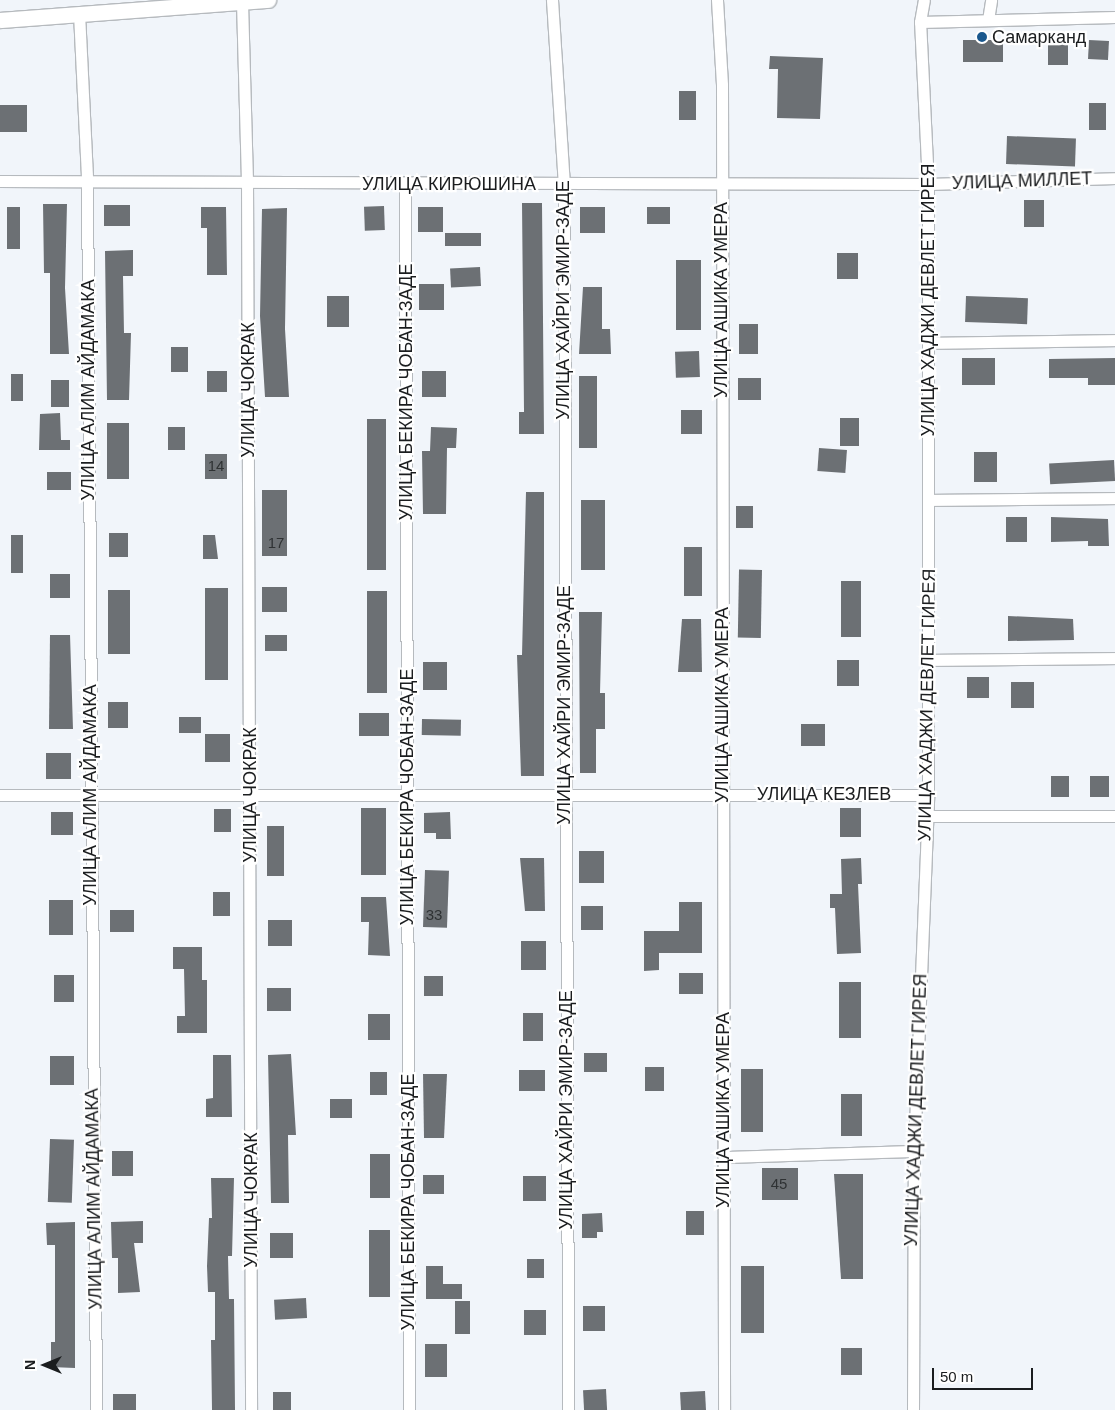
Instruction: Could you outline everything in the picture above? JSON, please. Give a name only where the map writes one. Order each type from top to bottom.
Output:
[{"type":"main road","points":[[0,20],[78,13],[140,4],[268,0]]},
{"type":"street","name":"УЛИЦА ХАЙРИ ЭМИР-ЗАДЕ","points":[[552,0],[564,184],[564,794],[568,1410]]},
{"type":"street","name":"УЛИЦА АШИКА УМЕРА","points":[[717,0],[722,59],[724,1410]]},
{"type":"street","name":"УЛИЦА ХАДЖИ ДЕВЛЕТ ГИРЕЯ","points":[[913,1410],[914,1151],[928,795],[930,500],[928,184],[920,22],[924,0]]},
{"type":"street","points":[[988,20],[991,0]]},
{"type":"street","name":"УЛИЦА ЧОКРАК","points":[[242,2],[247,179],[251,1410]]},
{"type":"street","name":"УЛИЦА АЛИМ АЙДАМАКА","points":[[78,13],[87,179],[90,795],[96,1410]]},
{"type":"street","points":[[920,22],[1115,17]]},
{"type":"street","name":"УЛИЦА МИЛЛЕТ","points":[[928,184],[1115,178]]},
{"type":"street","name":"УЛИЦА КИРЮШИНА","points":[[0,181],[247,179],[405,185],[928,184]]},
{"type":"street","name":"УЛИЦА БЕКИРА ЧОБАН-ЗАДЕ","points":[[405,185],[409,1410]]},
{"type":"street","points":[[928,343],[1115,340]]},
{"type":"street","points":[[930,500],[1115,498]]},
{"type":"street","points":[[928,660],[1115,658]]},
{"type":"street","name":"УЛИЦА КЕЗЛЕВ","points":[[0,795],[722,793],[928,795]]},
{"type":"street","points":[[927,816],[1115,816]]},
{"type":"street","points":[[724,1157],[914,1151]]},
{"type":"building","points":[[963,40],[1003,40],[1003,62],[963,62]]},
{"type":"building","points":[[1048,40],[1068,40],[1068,65],[1048,65]]},
{"type":"building","points":[[1089,40],[1109,41],[1108,60],[1088,59]]},
{"type":"building","points":[[770,56],[823,58],[820,119],[777,118],[778,69],[769,69]]},
{"type":"building","points":[[679,91],[696,91],[696,120],[679,120]]},
{"type":"building","points":[[1089,103],[1106,103],[1106,130],[1089,130]]},
{"type":"building","points":[[0,105],[27,105],[27,132],[0,132]]},
{"type":"building","points":[[1007,136],[1076,138],[1075,166],[1006,164]]},
{"type":"building","points":[[1024,200],[1044,200],[1044,227],[1024,227]]},
{"type":"building","points":[[522,203],[542,203],[544,434],[519,434],[519,412],[524,412]]},
{"type":"building","points":[[43,204],[67,204],[65,288],[69,354],[50,354],[50,273],[44,273]]},
{"type":"building","points":[[104,205],[130,205],[130,226],[104,226]]},
{"type":"building","points":[[384,206],[385,230],[365,231],[364,207]]},
{"type":"building","points":[[7,207],[20,207],[20,249],[7,249]]},
{"type":"building","points":[[201,207],[226,207],[227,275],[207,275],[207,228],[201,228]]},
{"type":"building","points":[[418,207],[443,207],[443,232],[418,232]]},
{"type":"building","points":[[580,207],[605,207],[605,233],[580,233]]},
{"type":"building","points":[[647,207],[670,207],[670,224],[647,224]]},
{"type":"building","points":[[287,208],[285,329],[289,397],[265,397],[260,316],[262,209]]},
{"type":"building","points":[[445,233],[481,233],[481,246],[445,246]]},
{"type":"building","points":[[133,250],[133,276],[123,276],[124,333],[131,333],[129,400],[107,400],[105,251]]},
{"type":"building","points":[[837,253],[858,253],[858,279],[837,279]]},
{"type":"building","points":[[676,260],[701,260],[701,330],[676,330]]},
{"type":"building","points":[[480,267],[481,286],[451,288],[450,269]]},
{"type":"building","points":[[419,284],[444,284],[444,310],[419,310]]},
{"type":"building","points":[[583,287],[602,287],[602,329],[610,329],[611,354],[579,354]]},
{"type":"building","points":[[327,296],[349,296],[349,327],[327,327]]},
{"type":"building","points":[[966,296],[1028,298],[1027,324],[965,322]]},
{"type":"building","points":[[739,324],[758,324],[758,354],[739,354]]},
{"type":"building","points":[[171,347],[188,347],[188,372],[171,372]]},
{"type":"building","points":[[699,351],[700,377],[676,378],[675,352]]},
{"type":"building","points":[[962,358],[995,358],[995,385],[962,385]]},
{"type":"building","points":[[1115,358],[1115,385],[1088,385],[1088,378],[1049,378],[1049,359]]},
{"type":"building","points":[[207,371],[227,371],[227,392],[207,392]]},
{"type":"building","points":[[422,371],[446,371],[446,397],[422,397]]},
{"type":"building","points":[[11,374],[23,374],[23,401],[11,401]]},
{"type":"building","points":[[579,376],[597,376],[597,448],[579,448]]},
{"type":"building","points":[[738,378],[761,378],[761,400],[738,400]]},
{"type":"building","points":[[51,380],[69,380],[69,407],[51,407]]},
{"type":"building","points":[[681,410],[702,410],[702,434],[681,434]]},
{"type":"building","points":[[60,413],[61,440],[70,440],[70,450],[39,450],[40,414]]},
{"type":"building","points":[[840,418],[859,418],[859,446],[840,446]]},
{"type":"building","points":[[367,419],[386,419],[386,570],[367,570]]},
{"type":"building","points":[[107,423],[129,423],[129,479],[107,479]]},
{"type":"building","points":[[168,427],[185,427],[185,450],[168,450]]},
{"type":"building","points":[[431,427],[457,428],[456,448],[447,448],[446,514],[423,514],[422,451],[430,451]]},
{"type":"building","points":[[819,448],[847,450],[845,473],[817,471]]},
{"type":"building","points":[[974,452],[997,452],[997,482],[974,482]]},
{"type":"building","points":[[205,454],[227,454],[227,479],[205,479]]},
{"type":"building","points":[[1114,460],[1115,481],[1050,484],[1049,463]]},
{"type":"building","points":[[47,472],[71,472],[71,490],[47,490]]},
{"type":"building","points":[[262,490],[287,490],[287,556],[262,556]]},
{"type":"building","points":[[526,492],[544,492],[544,776],[521,776],[517,655],[522,655]]},
{"type":"building","points":[[581,500],[605,500],[605,570],[581,570]]},
{"type":"building","points":[[736,506],[753,506],[753,528],[736,528]]},
{"type":"building","points":[[1006,517],[1027,517],[1027,542],[1006,542]]},
{"type":"building","points":[[1051,517],[1108,519],[1109,546],[1088,546],[1088,541],[1051,542]]},
{"type":"building","points":[[109,533],[128,533],[128,557],[109,557]]},
{"type":"building","points":[[11,535],[23,535],[23,573],[11,573]]},
{"type":"building","points":[[203,535],[215,535],[218,559],[203,559]]},
{"type":"building","points":[[684,547],[702,547],[702,596],[684,596]]},
{"type":"building","points":[[739,570],[762,570],[761,638],[738,638]]},
{"type":"building","points":[[50,574],[70,574],[70,598],[50,598]]},
{"type":"building","points":[[841,581],[861,581],[861,637],[841,637]]},
{"type":"building","points":[[262,587],[287,587],[287,612],[262,612]]},
{"type":"building","points":[[205,588],[228,588],[228,680],[205,680]]},
{"type":"building","points":[[108,590],[130,590],[130,654],[108,654]]},
{"type":"building","points":[[367,591],[387,591],[387,693],[367,693]]},
{"type":"building","points":[[579,612],[602,612],[600,693],[605,693],[605,729],[596,729],[596,773],[580,773]]},
{"type":"building","points":[[1008,616],[1073,619],[1074,640],[1008,641]]},
{"type":"building","points":[[682,619],[701,619],[702,672],[678,672]]},
{"type":"building","points":[[50,635],[70,635],[73,729],[49,729]]},
{"type":"building","points":[[265,635],[287,635],[287,651],[265,651]]},
{"type":"building","points":[[837,660],[859,660],[859,686],[837,686]]},
{"type":"building","points":[[423,662],[447,662],[447,690],[423,690]]},
{"type":"building","points":[[967,677],[989,677],[989,698],[967,698]]},
{"type":"building","points":[[1011,682],[1034,682],[1034,708],[1011,708]]},
{"type":"building","points":[[108,702],[128,702],[128,728],[108,728]]},
{"type":"building","points":[[359,713],[389,713],[389,736],[359,736]]},
{"type":"building","points":[[179,717],[201,717],[201,733],[179,733]]},
{"type":"building","points":[[422,719],[461,720],[461,736],[422,735]]},
{"type":"building","points":[[801,724],[825,724],[825,746],[801,746]]},
{"type":"building","points":[[205,734],[230,734],[230,762],[205,762]]},
{"type":"building","points":[[46,753],[71,753],[71,779],[46,779]]},
{"type":"building","points":[[1051,776],[1069,776],[1069,797],[1051,797]]},
{"type":"building","points":[[1090,776],[1109,776],[1109,797],[1090,797]]},
{"type":"building","points":[[361,808],[386,808],[386,875],[361,875]]},
{"type":"building","points":[[840,808],[861,808],[861,837],[840,837]]},
{"type":"building","points":[[214,809],[231,809],[231,832],[214,832]]},
{"type":"building","points":[[51,812],[73,812],[73,835],[51,835]]},
{"type":"building","points":[[450,812],[451,839],[436,839],[436,833],[424,833],[424,813]]},
{"type":"building","points":[[267,826],[284,826],[284,876],[267,876]]},
{"type":"building","points":[[579,851],[604,851],[604,883],[579,883]]},
{"type":"building","points":[[520,858],[544,858],[545,911],[525,911]]},
{"type":"building","points":[[861,858],[862,884],[858,884],[861,953],[837,954],[835,908],[830,908],[830,894],[842,894],[841,859]]},
{"type":"building","points":[[425,870],[449,871],[447,928],[423,927]]},
{"type":"building","points":[[213,892],[230,892],[230,916],[213,916]]},
{"type":"building","points":[[361,897],[386,897],[390,956],[368,955],[369,922],[361,922]]},
{"type":"building","points":[[49,900],[73,900],[73,935],[49,935]]},
{"type":"building","points":[[679,902],[702,902],[702,953],[659,953],[659,970],[644,971],[644,931],[679,931]]},
{"type":"building","points":[[581,906],[603,906],[603,930],[581,930]]},
{"type":"building","points":[[110,910],[134,910],[134,932],[110,932]]},
{"type":"building","points":[[268,920],[292,920],[292,946],[268,946]]},
{"type":"building","points":[[521,941],[546,941],[546,970],[521,970]]},
{"type":"building","points":[[173,947],[202,947],[202,980],[207,980],[207,1033],[177,1033],[177,1016],[185,1016],[184,969],[173,969]]},
{"type":"building","points":[[679,973],[703,973],[703,994],[679,994]]},
{"type":"building","points":[[54,975],[74,975],[74,1002],[54,1002]]},
{"type":"building","points":[[424,976],[443,976],[443,996],[424,996]]},
{"type":"building","points":[[839,982],[861,982],[861,1038],[839,1038]]},
{"type":"building","points":[[267,988],[291,988],[291,1011],[267,1011]]},
{"type":"building","points":[[523,1013],[543,1013],[543,1041],[523,1041]]},
{"type":"building","points":[[368,1014],[390,1014],[390,1040],[368,1040]]},
{"type":"building","points":[[584,1053],[607,1053],[607,1072],[584,1072]]},
{"type":"building","points":[[291,1054],[296,1135],[288,1135],[289,1203],[271,1203],[268,1055]]},
{"type":"building","points":[[213,1055],[231,1055],[232,1117],[206,1117],[206,1099],[213,1098]]},
{"type":"building","points":[[50,1056],[74,1056],[74,1085],[50,1085]]},
{"type":"building","points":[[645,1067],[664,1067],[664,1091],[645,1091]]},
{"type":"building","points":[[741,1069],[763,1069],[763,1132],[741,1132]]},
{"type":"building","points":[[519,1070],[545,1070],[545,1091],[519,1091]]},
{"type":"building","points":[[370,1072],[387,1072],[387,1095],[370,1095]]},
{"type":"building","points":[[423,1074],[447,1074],[444,1138],[424,1138]]},
{"type":"building","points":[[841,1094],[862,1094],[862,1136],[841,1136]]},
{"type":"building","points":[[330,1099],[352,1099],[352,1118],[330,1118]]},
{"type":"building","points":[[50,1139],[74,1140],[72,1203],[48,1202]]},
{"type":"building","points":[[112,1151],[133,1151],[133,1176],[112,1176]]},
{"type":"building","points":[[370,1154],[390,1154],[390,1198],[370,1198]]},
{"type":"building","points":[[762,1168],[798,1168],[798,1200],[762,1200]]},
{"type":"building","points":[[834,1174],[863,1174],[863,1279],[841,1279]]},
{"type":"building","points":[[423,1175],[444,1175],[444,1194],[423,1194]]},
{"type":"building","points":[[523,1176],[546,1176],[546,1201],[523,1201]]},
{"type":"building","points":[[211,1178],[234,1178],[232,1256],[228,1256],[229,1299],[234,1299],[235,1410],[212,1410],[211,1340],[215,1340],[215,1292],[208,1292],[207,1266],[209,1218],[212,1218]]},
{"type":"building","points":[[686,1211],[704,1211],[704,1235],[686,1235]]},
{"type":"building","points":[[602,1213],[603,1232],[597,1232],[597,1238],[582,1238],[582,1214]]},
{"type":"building","points":[[143,1221],[143,1243],[134,1243],[140,1292],[118,1293],[118,1258],[112,1258],[111,1222]]},
{"type":"building","points":[[75,1222],[75,1368],[51,1367],[51,1342],[55,1342],[55,1245],[47,1245],[46,1223]]},
{"type":"building","points":[[369,1230],[390,1230],[390,1297],[369,1297]]},
{"type":"building","points":[[270,1233],[293,1233],[293,1258],[270,1258]]},
{"type":"building","points":[[527,1259],[544,1259],[544,1278],[527,1278]]},
{"type":"building","points":[[426,1266],[443,1266],[443,1284],[462,1284],[462,1299],[426,1299]]},
{"type":"building","points":[[741,1266],[764,1266],[764,1333],[741,1333]]},
{"type":"building","points":[[306,1298],[307,1318],[275,1320],[274,1300]]},
{"type":"building","points":[[455,1301],[470,1301],[470,1334],[455,1334]]},
{"type":"building","points":[[583,1306],[605,1306],[605,1331],[583,1331]]},
{"type":"building","points":[[524,1310],[546,1310],[546,1335],[524,1335]]},
{"type":"building","points":[[425,1344],[447,1344],[447,1377],[425,1377]]},
{"type":"building","points":[[841,1348],[862,1348],[862,1375],[841,1375]]},
{"type":"building","points":[[606,1389],[607,1410],[584,1410],[583,1390]]},
{"type":"building","points":[[705,1391],[706,1410],[681,1410],[680,1392]]},
{"type":"building","points":[[273,1392],[291,1392],[291,1410],[273,1410]]},
{"type":"building","points":[[113,1394],[136,1394],[136,1410],[113,1410]]},
{"type":"place","name":"Самарканд","points":[[982,37]]}]
